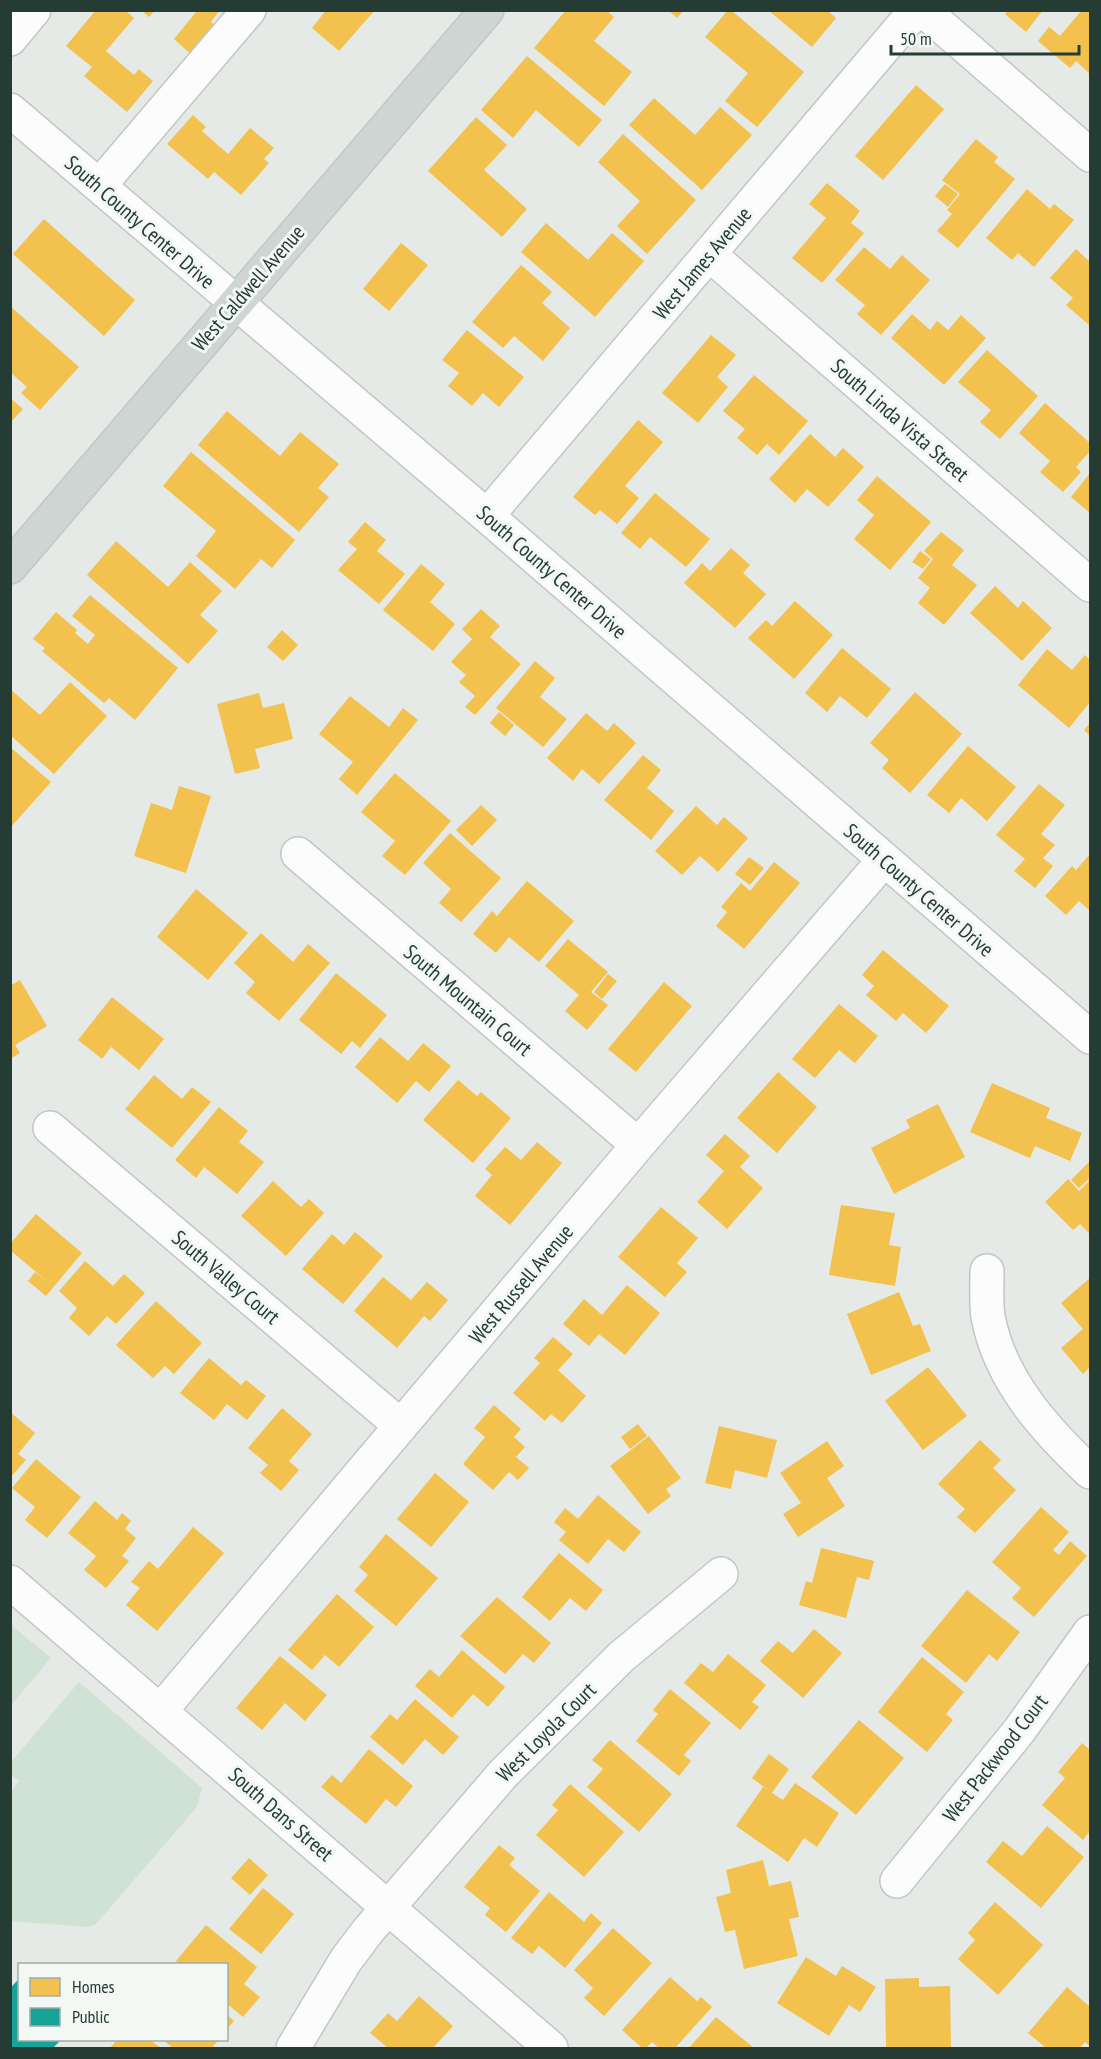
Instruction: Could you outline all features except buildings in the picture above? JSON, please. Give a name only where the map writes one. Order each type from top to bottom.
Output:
[{"type":"main road","name":"West Caldwell Avenue","points":[[10,567],[487,10]]},
{"type":"street","points":[[10,39],[34,10]]},
{"type":"street","points":[[99,186],[249,10]]},
{"type":"street","name":"West James Avenue","points":[[487,516],[916,10]]},
{"type":"street","points":[[923,10],[1090,155]]},
{"type":"street","name":"South County Center Drive","points":[[10,110],[235,304],[487,516],[1090,1037]]},
{"type":"street","name":"South Linda Vista Street","points":[[709,254],[1090,585]]},
{"type":"street","name":"South Mountain Court","points":[[298,854],[638,1145]]},
{"type":"street","name":"West Russell Avenue","points":[[161,1710],[638,1145],[884,860]]},
{"type":"street","name":"South Valley Court","points":[[50,1128],[401,1426]]},
{"type":"street","points":[[987,1271],[988,1316],[1007,1374],[1055,1440],[1090,1472]]},
{"type":"street","name":"West Loyola Court","points":[[293,2049],[346,1960],[388,1907],[503,1774],[621,1657],[721,1574]]},
{"type":"street","name":"South Dans Street","points":[[10,1582],[551,2049]]},
{"type":"street","name":"West Packwood Court","points":[[897,1881],[1019,1731],[1090,1632]]},
{"type":"green space","points":[[10,1624],[51,1658],[11,1705],[10,1704]]},
{"type":"green space","points":[[79,1682],[202,1788],[197,1807],[95,1925],[86,1927],[11,1921],[11,1792],[19,1781],[11,1774],[11,1762]]}]
